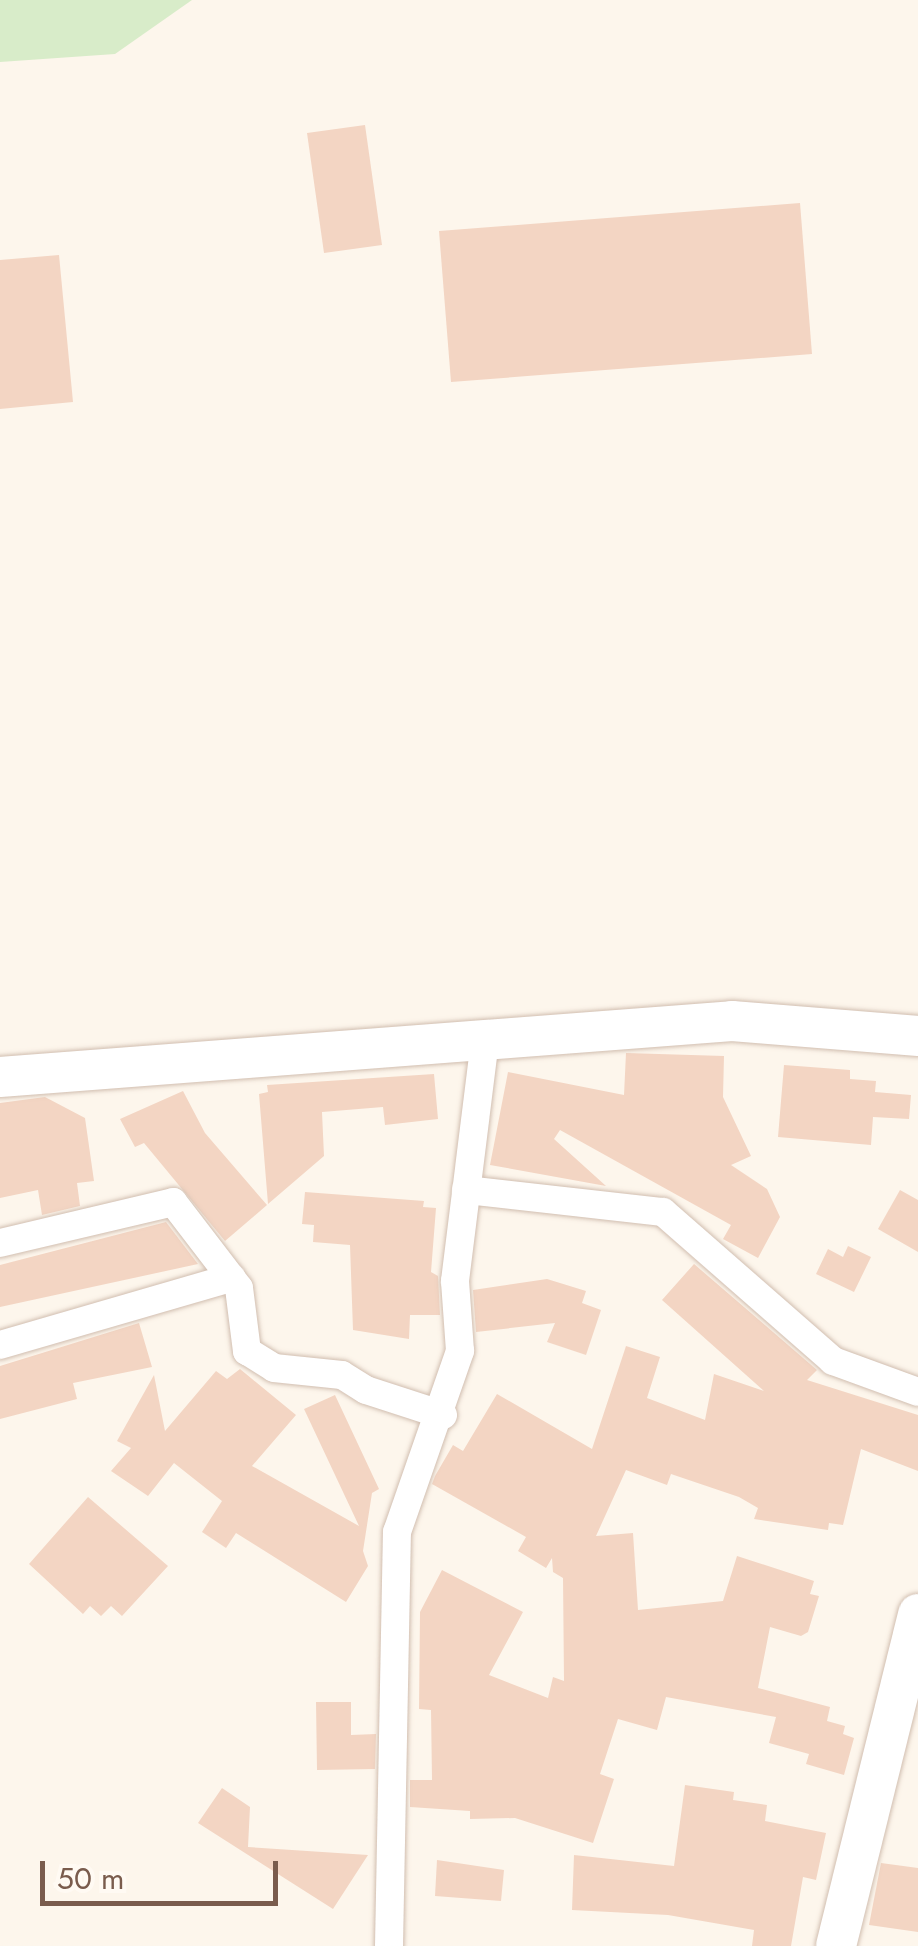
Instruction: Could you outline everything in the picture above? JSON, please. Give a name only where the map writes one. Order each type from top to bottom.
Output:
[{"type":"street","points":[[0,1077],[732,1021],[918,1036]]},
{"type":"street","points":[[388,1946],[398,1532],[402,1507],[443,1415],[460,1352],[455,1281],[486,1041]]},
{"type":"street","points":[[466,1190],[663,1212],[833,1361],[918,1392]]},
{"type":"street","points":[[0,1243],[173,1202],[238,1288],[248,1352],[274,1368],[342,1375],[366,1390],[443,1415]]},
{"type":"street","points":[[0,1345],[231,1278]]},
{"type":"street","points":[[836,1946],[918,1614]]},
{"type":"green space","points":[[0,0],[192,0],[115,54],[0,62]]},
{"type":"building","points":[[365,125],[382,245],[324,253],[307,133]]},
{"type":"building","points":[[800,203],[812,354],[451,382],[439,231]]},
{"type":"building","points":[[59,255],[73,402],[0,409],[0,260]]},
{"type":"building","points":[[626,1053],[724,1056],[723,1097],[751,1156],[731,1165],[767,1189],[780,1217],[758,1258],[723,1239],[731,1225],[560,1130],[554,1139],[606,1186],[490,1165],[508,1072],[624,1095]]},
{"type":"building","points":[[784,1065],[850,1070],[850,1079],[876,1081],[875,1092],[911,1095],[909,1119],[873,1117],[871,1145],[778,1137]]},
{"type":"building","points":[[434,1074],[438,1119],[385,1125],[383,1107],[322,1112],[324,1156],[268,1204],[259,1094],[268,1092],[267,1085]]},
{"type":"building","points":[[183,1091],[205,1133],[267,1205],[225,1241],[144,1143],[135,1147],[120,1119]]},
{"type":"building","points":[[45,1097],[85,1118],[94,1181],[77,1183],[80,1206],[42,1215],[38,1190],[0,1198],[0,1103]]},
{"type":"building","points":[[900,1190],[918,1200],[918,1252],[878,1229]]},
{"type":"building","points":[[305,1192],[424,1201],[423,1207],[436,1208],[431,1272],[438,1276],[440,1315],[410,1315],[409,1339],[353,1330],[350,1245],[313,1242],[314,1225],[302,1224]]},
{"type":"building","points":[[166,1222],[198,1264],[0,1307],[0,1265]]},
{"type":"building","points":[[848,1246],[871,1257],[854,1292],[816,1274],[828,1249],[843,1257]]},
{"type":"building","points":[[694,1264],[817,1370],[807,1380],[918,1415],[918,1471],[861,1449],[843,1525],[829,1523],[828,1530],[754,1519],[758,1508],[739,1497],[671,1474],[667,1485],[626,1470],[596,1536],[633,1533],[638,1610],[723,1601],[737,1556],[814,1581],[810,1594],[819,1596],[808,1632],[801,1636],[770,1627],[758,1688],[830,1707],[827,1721],[845,1726],[843,1734],[854,1738],[844,1775],[806,1764],[809,1754],[769,1743],[776,1717],[666,1697],[657,1730],[618,1719],[600,1774],[614,1779],[593,1843],[515,1818],[470,1819],[470,1811],[410,1807],[410,1780],[432,1780],[431,1710],[419,1709],[420,1612],[442,1570],[523,1612],[489,1675],[548,1698],[553,1677],[564,1681],[563,1578],[553,1572],[552,1558],[546,1568],[518,1551],[526,1537],[432,1484],[435,1476],[453,1445],[463,1451],[497,1394],[592,1449],[626,1346],[660,1357],[647,1398],[705,1420],[714,1374],[764,1391],[662,1300]]},
{"type":"building","points":[[547,1279],[586,1291],[582,1303],[601,1310],[586,1355],[547,1342],[555,1323],[476,1332],[473,1290]]},
{"type":"building","points":[[139,1323],[152,1367],[73,1383],[77,1399],[0,1419],[0,1366]]},
{"type":"building","points":[[240,1369],[296,1415],[252,1466],[359,1526],[304,1409],[335,1395],[379,1489],[372,1493],[363,1551],[368,1566],[346,1602],[236,1533],[226,1548],[202,1532],[222,1501],[174,1463],[148,1496],[111,1471],[131,1448],[117,1441],[154,1375],[165,1431],[216,1371],[227,1379]]},
{"type":"building","points":[[88,1497],[168,1566],[122,1616],[111,1606],[101,1616],[90,1606],[83,1614],[29,1564]]},
{"type":"building","points":[[316,1702],[351,1702],[351,1735],[376,1734],[375,1769],[317,1770]]},
{"type":"building","points":[[685,1785],[734,1792],[733,1800],[767,1805],[765,1821],[826,1833],[816,1880],[803,1877],[791,1946],[752,1946],[754,1930],[668,1915],[572,1910],[574,1855],[674,1866]]},
{"type":"building","points":[[222,1788],[250,1807],[248,1847],[368,1855],[333,1909],[198,1823]]},
{"type":"building","points":[[437,1860],[504,1870],[501,1901],[435,1896]]},
{"type":"building","points":[[881,1863],[918,1868],[918,1932],[869,1925]]}]
